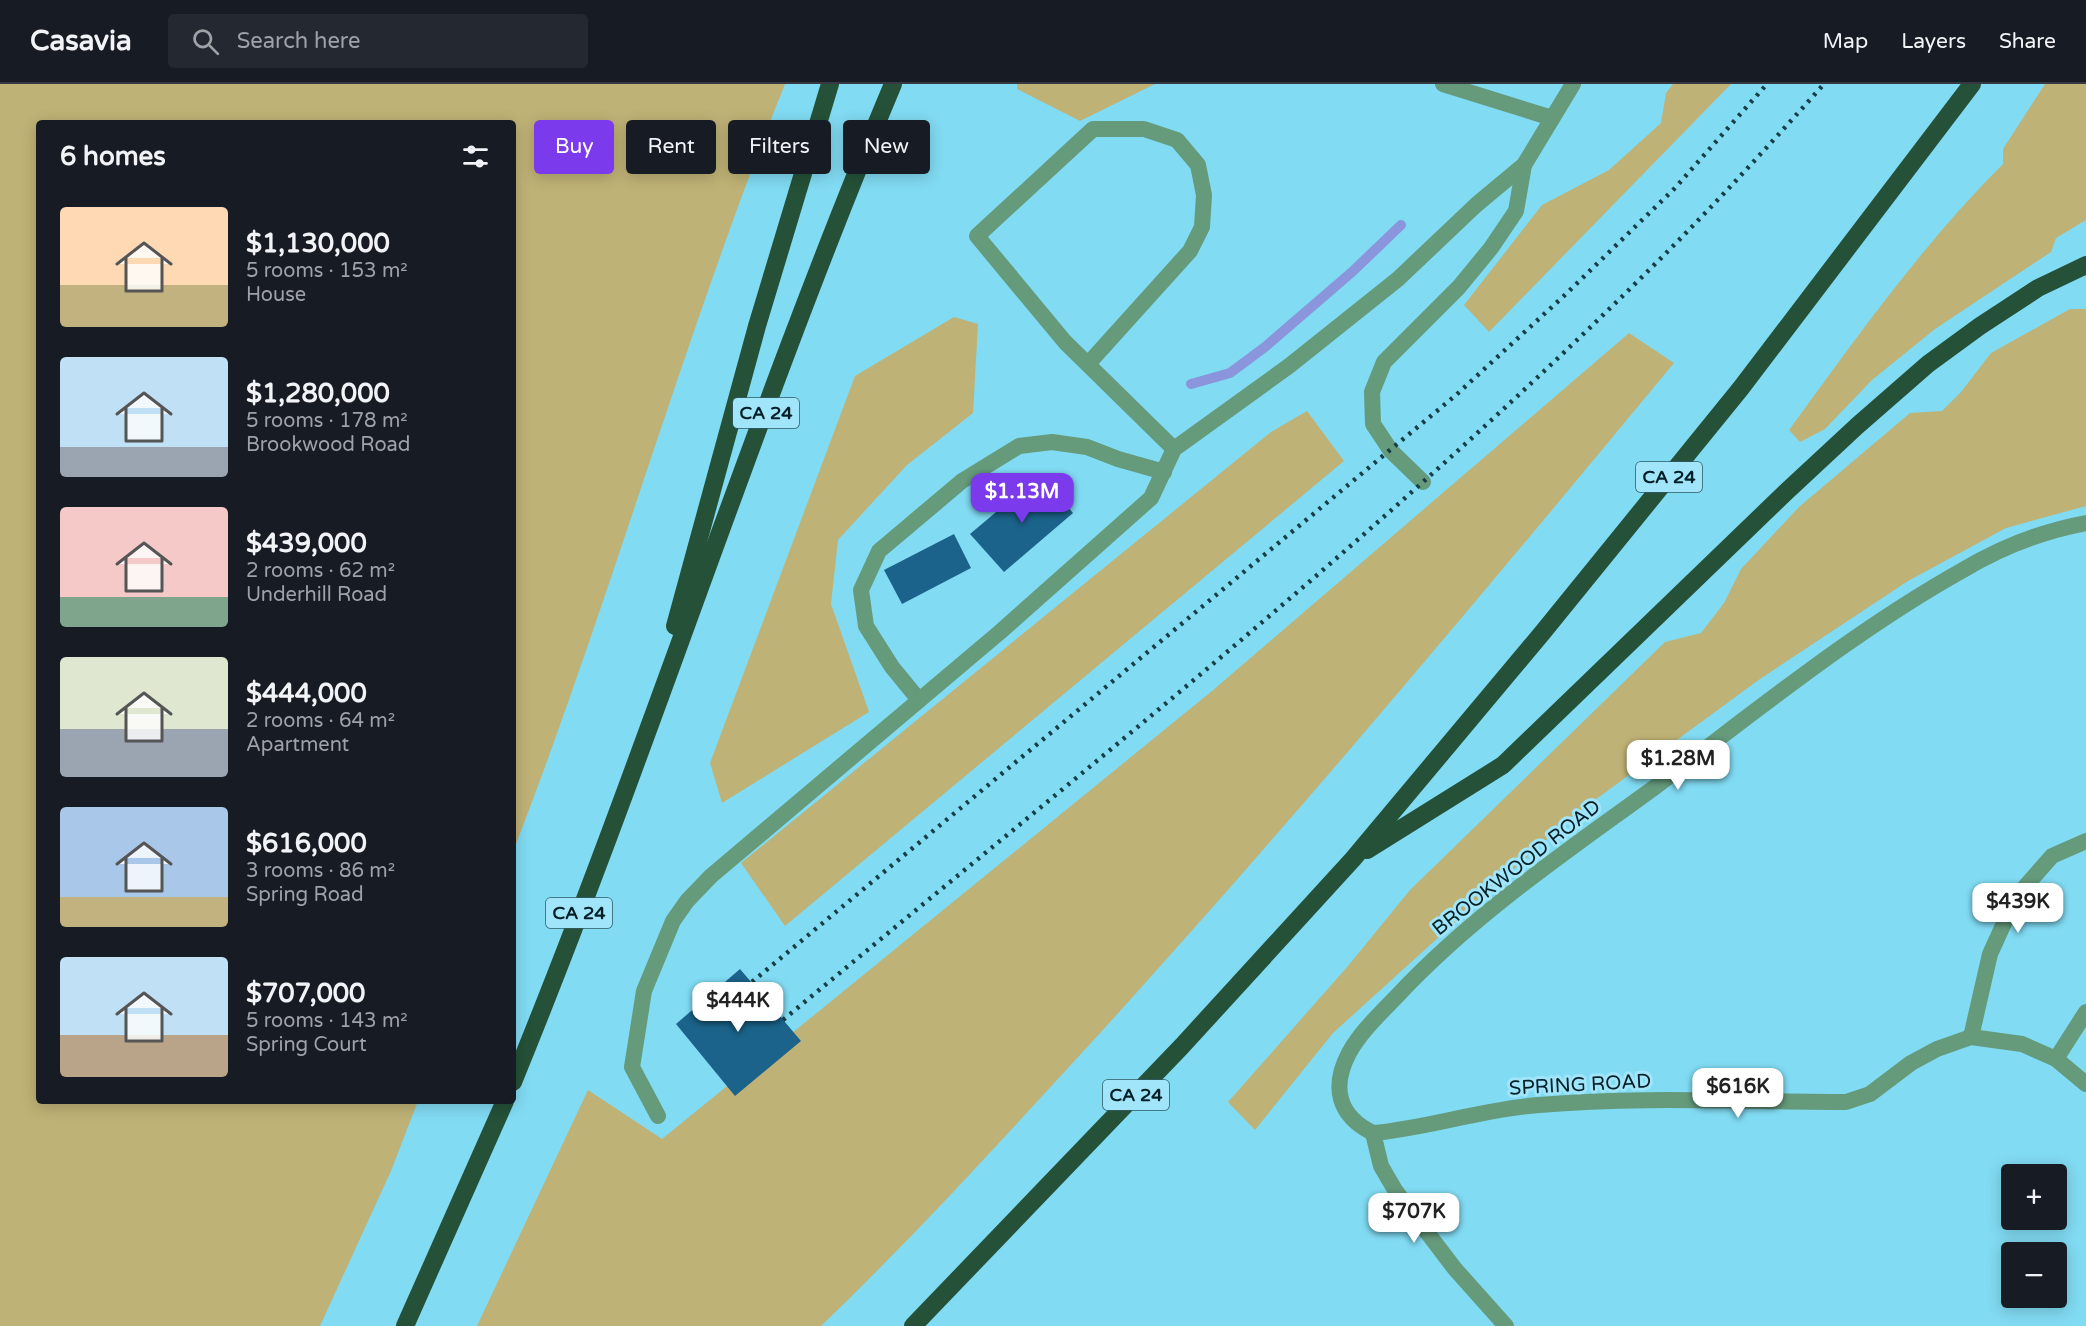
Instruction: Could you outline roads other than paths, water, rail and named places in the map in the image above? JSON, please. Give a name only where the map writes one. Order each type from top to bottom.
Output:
[{"type":"highway","points":[[643,743],[757,326],[830,84]]},
{"type":"highway","name":"CA 24","points":[[516,1074],[643,743],[809,296],[893,84]]},
{"type":"highway","name":"CA 24","points":[[913,1326],[1182,1046],[1353,859],[1544,632],[1741,388],[1972,84]]},
{"type":"highway","points":[[1353,859],[1503,765],[1786,492],[1928,364],[2038,288],[2086,265]]},
{"type":"highway","points":[[405,1326],[504,1104]]},
{"type":"street","points":[[1443,84],[1552,118]]},
{"type":"street","points":[[658,1116],[632,1067],[644,991],[673,921],[687,901],[711,876],[1000,632],[1151,498],[1174,449],[1289,366],[1398,279],[1476,205],[1524,165],[1573,84]]},
{"type":"street","points":[[1088,364],[1190,251],[1202,227],[1204,195],[1198,165],[1177,140],[1144,129],[1093,129],[977,236],[1065,342],[1174,449]]},
{"type":"street","points":[[1423,482],[1391,451],[1373,424],[1372,392],[1384,362],[1459,287],[1516,211],[1524,165]]},
{"type":"street","points":[[919,700],[892,668],[866,626],[861,590],[879,551],[962,481],[1019,446],[1052,442],[1087,447],[1118,459],[1164,472]]},
{"type":"street","name":"BROOKWOOD ROAD","points":[[1373,1133],[1352,1121],[1338,1090],[1341,1073],[1349,1053],[1361,1036],[1426,965],[1461,935],[1514,890],[1868,629],[1963,569],[2021,541],[2086,523]]},
{"type":"street","points":[[1971,1037],[1990,954],[2016,897],[2052,856],[2086,841]]},
{"type":"street","points":[[2056,1059],[2086,1012]]},
{"type":"street","name":"SPRING ROAD","points":[[1373,1133],[1430,1125],[1499,1109],[1539,1104],[1846,1102],[1870,1094],[1911,1063],[1937,1048],[1971,1037],[2022,1044],[2056,1059],[2086,1084]]},
{"type":"street","points":[[1373,1133],[1381,1166],[1395,1190],[1455,1269],[1506,1326]]},
{"type":"waterway","points":[[1191,384],[1230,373],[1265,347],[1352,272],[1401,225]]},
{"type":"railway","points":[[752,982],[1456,395],[1566,294],[1675,188],[1767,84]]},
{"type":"railway","points":[[783,1020],[1113,748],[1331,563],[1437,469],[1542,373],[1668,251],[1736,181],[1824,84]]}]
